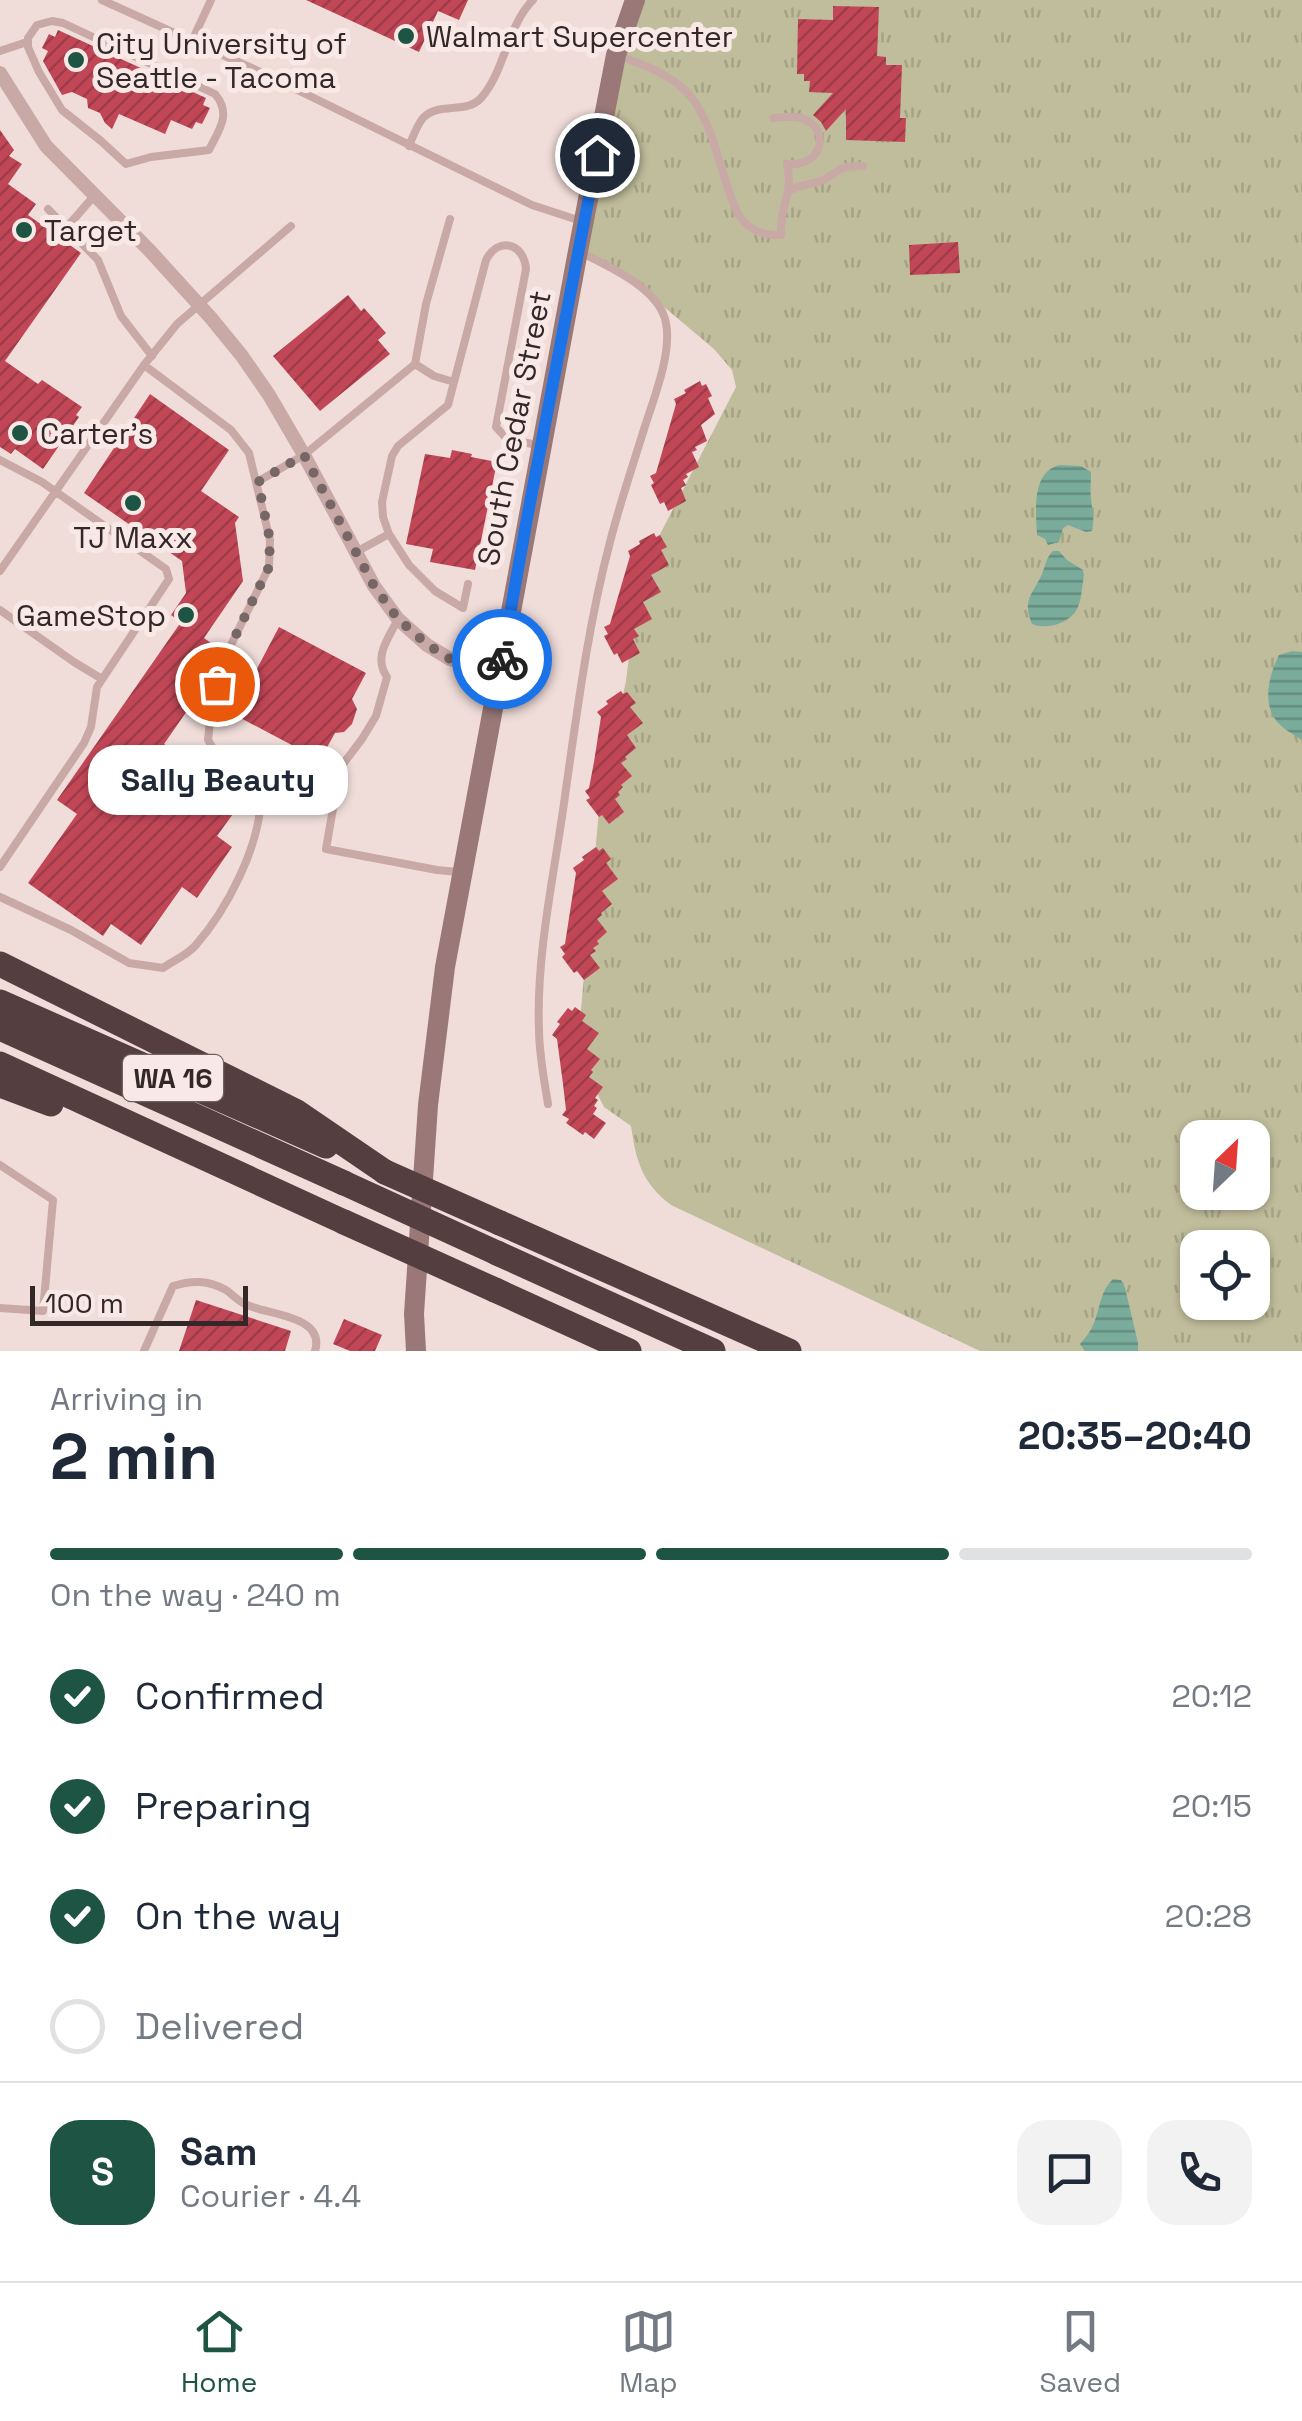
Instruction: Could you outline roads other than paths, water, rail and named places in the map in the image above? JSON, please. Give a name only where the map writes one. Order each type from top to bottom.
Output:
[{"type":"highway","points":[[0,964],[297,1112],[344,1148],[386,1172],[789,1351]]},
{"type":"highway","name":"WA 16","points":[[0,1002],[344,1148]]},
{"type":"highway","points":[[0,1028],[713,1351]]},
{"type":"highway","name":"WA 16","points":[[0,1064],[628,1351]]},
{"type":"highway","points":[[0,1085],[72,1113],[128,1123]]},
{"type":"main road","name":"South Cedar Street","points":[[416,1351],[419,1227],[434,1043],[445,966],[616,55],[635,0]]},
{"type":"street","points":[[0,72],[46,146],[151,252],[251,369],[304,455],[374,586],[398,619],[450,659],[500,674]]},
{"type":"lane","points":[[102,0],[267,75],[532,206],[584,222]]},
{"type":"lane","points":[[192,41],[210,0]]},
{"type":"lane","points":[[408,146],[429,113],[478,102],[522,14],[533,0]]},
{"type":"lane","points":[[0,51],[27,42],[32,30],[52,20],[208,89],[224,109],[224,119],[209,150],[151,156],[126,164],[62,110],[39,72],[27,42]]},
{"type":"lane","points":[[616,55],[664,73],[693,100],[707,122],[734,206],[748,226],[762,234],[780,235],[780,219],[789,191],[787,164],[812,158],[819,147],[819,133],[802,118],[774,118]]},
{"type":"lane","points":[[789,191],[824,180],[839,168],[863,166]]},
{"type":"lane","points":[[68,227],[94,196]]},
{"type":"lane","points":[[48,209],[98,260],[121,316],[152,356]]},
{"type":"lane","points":[[258,482],[304,455],[416,364],[426,304],[450,220]]},
{"type":"lane","points":[[0,570],[177,324],[291,226]]},
{"type":"lane","points":[[468,584],[463,608],[417,574],[389,534],[382,502],[394,451],[448,405],[487,257],[506,245],[523,255],[526,272],[496,426],[498,432],[512,441],[542,446]]},
{"type":"lane","points":[[548,1104],[540,1051],[539,1004],[571,756],[609,546],[664,362],[667,334],[662,310],[651,296],[616,270],[578,251]]},
{"type":"lane","points":[[416,364],[434,376],[454,382]]},
{"type":"lane","points":[[0,897],[129,963],[163,968],[193,949],[230,896],[248,855],[261,797],[247,776],[218,758],[208,740],[210,710],[230,647],[269,567],[270,540],[258,482],[249,453],[239,438],[144,365]]},
{"type":"lane","points":[[0,460],[42,482],[166,569],[170,579],[98,686],[84,743],[0,867]]},
{"type":"lane","points":[[356,552],[389,534]]},
{"type":"lane","points":[[0,610],[102,679]]},
{"type":"lane","points":[[398,619],[380,660],[387,677],[376,716],[340,768],[326,849],[462,872]]},
{"type":"lane","points":[[0,1166],[53,1200],[43,1311],[0,1308]]},
{"type":"lane","points":[[144,1351],[173,1286],[197,1280],[226,1290],[245,1304],[304,1322],[313,1332],[315,1351]]},
{"type":"place","name":"Walmart Supercenter","points":[[406,36]]},
{"type":"place","name":"City University of Seattle - Tacoma","points":[[76,60]]},
{"type":"place","name":"Target","points":[[24,230]]},
{"type":"place","name":"Carter's","points":[[20,433]]},
{"type":"place","name":"TJ Maxx","points":[[133,503]]},
{"type":"place","name":"GameStop","points":[[186,615]]},
{"type":"place","name":"Sally Beauty","points":[[217,684]]}]
